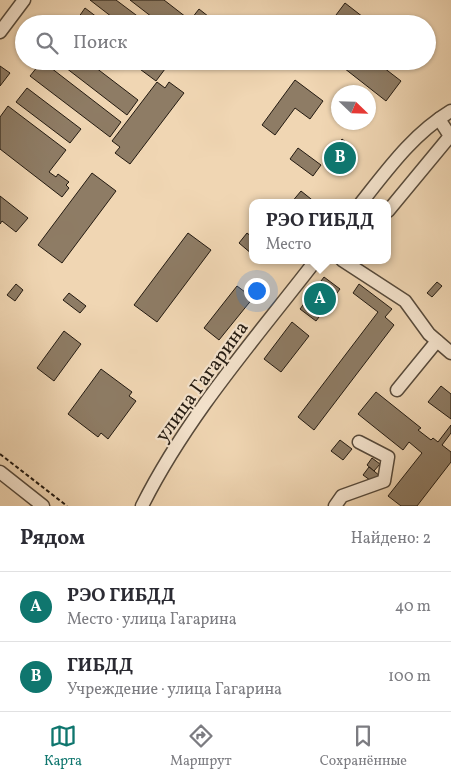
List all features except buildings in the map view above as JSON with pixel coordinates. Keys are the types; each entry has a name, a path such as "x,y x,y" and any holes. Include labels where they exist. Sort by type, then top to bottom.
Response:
{"street":[{"path":"0,32 24,0"},
{"path":"364,199 407,146 451,111"},
{"path":"391,207 450,136 439,119"},
{"name":"улица Гагарина","path":"142,506 175,446 235,364 313,264"},
{"path":"348,264 405,301 429,334 451,353"},
{"path":"397,390 437,341"},
{"path":"335,506 342,496 384,482 388,457 359,442"},
{"path":"0,472 43,506"}],"path":[{"path":"0,454 67,506"}],"place":[{"name":"ГИБДД","path":"340,158"},
{"name":"РЭО ГИБДД","path":"320,299"}]}
